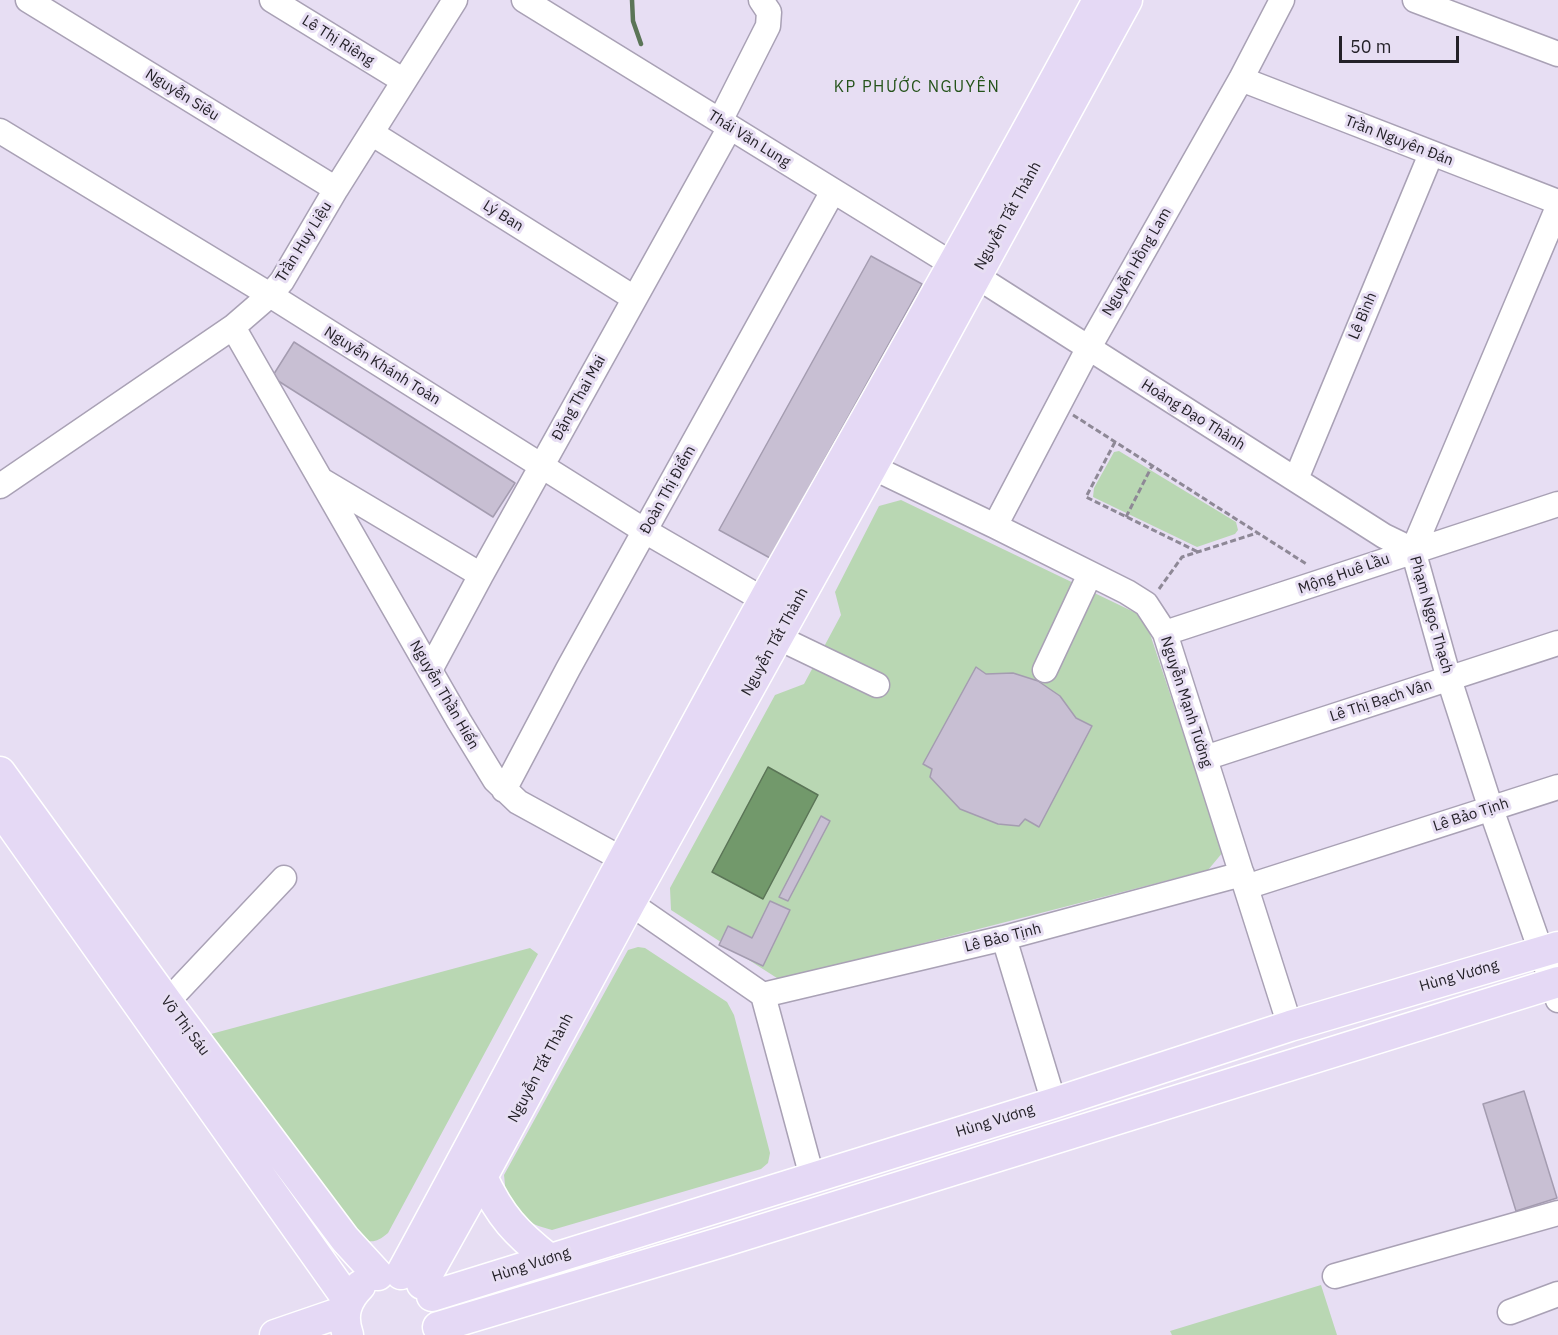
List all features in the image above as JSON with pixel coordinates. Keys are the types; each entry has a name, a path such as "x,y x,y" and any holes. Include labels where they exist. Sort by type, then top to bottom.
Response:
{"main road":[{"name":"Nguyễn Tất Thành","path":"408,1282 482,1177 630,903 872,467 964,270 1014,156 1098,0"},
{"name":"Nguyễn Tất Thành","path":"408,1282 622,859 764,600 1127,0"},
{"name":"Võ Thị Sáu","path":"0,772 167,1002 345,1239 408,1282"},
{"name":"Võ Thị Sáu","path":"0,808 346,1321"},
{"name":"Hùng Vương","path":"408,1282 549,1259 1054,1103 1290,1026 1550,949"},
{"path":"275,1335 346,1321 364,1282 408,1282 438,1312 436,1331 1556,988"},
{"path":"482,1177 501,1213 515,1230 549,1259"}],"street":[{"name":"Nguyễn Siêu","path":"28,0 336,189"},
{"name":"Lê Thị Riêng","path":"273,0 404,81"},
{"name":"Trần Huy Liệu","path":"0,486 232,327 270,295 282,281 336,189 373,134 455,0"},
{"name":"Thái Văn Lung","path":"524,0 964,270"},
{"name":"Đặng Thai Mai","path":"430,670 634,298 725,124 768,26 769,12 761,0"},
{"name":"Nguyễn Hồng Lam","path":"995,526 1088,349 1241,79 1282,0"},
{"path":"1415,0 1451,6 1558,54"},
{"name":"Trần Nguyên Đán","path":"1241,79 1558,205"},
{"name":"Nguyễn Khánh Toàn","path":"0,131 270,295 645,531 764,600"},
{"name":"Lý Ban","path":"373,134 634,298"},
{"name":"Lê Bình","path":"1296,479 1431,154"},
{"name":"Đoàn Thị Điểm","path":"504,790 833,190"},
{"name":"Phạm Ngọc Thạch","path":"1556,988 1550,949 1491,809 1449,679 1413,550 1558,205"},
{"name":"Hoàng Đạo Thành","path":"964,270 1384,536 1413,550"},
{"name":"Nguyễn Thần Hiến","path":"232,327 484,764 504,790 518,802 622,859"},
{"name":"Nguyễn Mạnh Tường","path":"872,467 995,526 1146,604 1165,633 1290,1026"},
{"name":"Nguyễn Thần Hiến","path":"320,479 481,574"},
{"name":"Mộng Huê Lầu","path":"1165,633 1558,504"},
{"path":"1045,670 1090,574"},
{"path":"777,637 877,685"},
{"name":"Lê Thị Bạch Vân","path":"1205,758 1558,643"},
{"name":"Lê Bảo Tịnh","path":"763,995 1244,881 1491,809 1558,787"},
{"path":"167,1002 284,878"},
{"path":"630,903 763,995 812,1177"},
{"path":"1004,938 1054,1103"},
{"path":"1335,1276 1558,1214"},
{"path":"1510,1312 1558,1294"}],"path":[{"path":"1058,405 1330,579"},
{"path":"1115,442 1086,497 1198,552"},
{"path":"1126,517 1152,466"},
{"path":"1158,590 1182,557 1257,533"}],"shaded area":[{"path":"1119,451 1236,522 1238,530 1235,534 1197,547 1093,497 1094,488 1114,452"},
{"path":"901,500 1136,613 1149,631 1223,852 1208,870 780,980 671,910 670,888 775,695 804,684 841,615 835,592 879,506"},
{"path":"768,767 818,795 763,899 712,872"},
{"path":"638,947 645,948 727,1002 734,1015 770,1153 768,1163 761,1169 552,1230 539,1226 521,1217 511,1207 506,1194 504,1175 628,950"},
{"path":"530,948 538,954 388,1233 372,1241 354,1236 211,1034"},
{"path":"1321,1285 1337,1335 1172,1335 1170,1331"}],"building":[{"path":"871,256 922,284 770,558 719,530"},
{"path":"294,342 515,483 493,517 272,377"},
{"path":"976,667 986,674 1013,673 1038,681 1060,696 1076,718 1092,726 1039,827 1025,819 1019,826 998,824 960,809 930,777 932,769 923,764"},
{"path":"821,816 830,821 788,901 779,897"},
{"path":"770,901 790,910 763,966 719,945 728,926 752,938"},
{"path":"1524,1091 1557,1198 1516,1211 1483,1104"}],"waterway":[{"path":"632,0 633,21 641,44"}],"district":[{"name":"KP PHƯỚC NGUYÊN","path":"917,87"}]}
